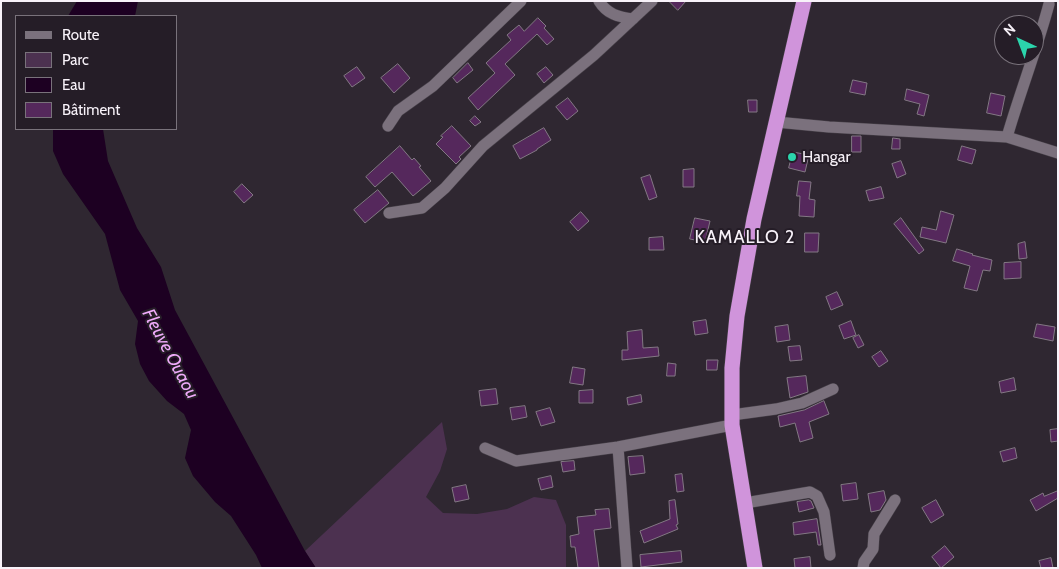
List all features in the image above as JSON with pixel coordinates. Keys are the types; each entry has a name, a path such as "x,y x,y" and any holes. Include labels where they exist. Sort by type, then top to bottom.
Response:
{"highway":[{"path":"755,568 732,420 732,368 737,316 754,219 804,1"}],"street":[{"path":"388,126 398,111 433,86 521,1"},
{"path":"599,1 604,10 618,18 633,19"},
{"path":"389,213 422,208 445,188 482,146 588,60 652,1"},
{"path":"1007,137 1023,84 1038,44 1049,4"},
{"path":"776,122 829,128 1007,137 1058,153"},
{"path":"485,448 516,461 618,447 802,403 833,389"},
{"path":"618,447 627,568"},
{"path":"745,503 810,492 818,496 824,512 830,555"},
{"path":"862,568 873,549 874,534 895,500"}],"green space":[{"path":"442,422 447,449 440,471 426,497 443,513 477,514 507,509 534,497 556,500 566,525 566,568 316,568 305,551"}],"water":[{"path":"77,1 138,1 135,15 69,15"},
{"name":"Fleuve Ouaou","path":"53,130 103,130 108,161 137,228 161,267 175,310 316,568 262,568 256,555 231,516 215,502 193,476 185,458 191,430 184,414 167,401 149,381 140,364 135,344 138,321 120,290 105,234 63,174 53,151"}],"building":[{"path":"669,1 686,1 678,10"},
{"path":"538,18 546,26 544,28 554,39 547,45 537,34 505,64 515,75 478,110 468,98 495,73 486,63 511,40 507,35 519,25 524,31"},
{"path":"468,63 473,70 457,83 453,78"},
{"path":"398,64 410,78 394,93 381,78"},
{"path":"357,67 365,78 352,87 344,76"},
{"path":"546,67 553,75 544,83 537,74"},
{"path":"853,80 867,83 865,95 850,92"},
{"path":"907,89 929,95 924,116 917,114 920,104 905,100"},
{"path":"991,93 1005,96 1001,116 987,113"},
{"path":"568,98 578,111 567,120 556,107"},
{"path":"748,100 757,100 757,112 749,112"},
{"path":"475,116 481,122 475,126 470,121"},
{"path":"452,126 471,146 459,157 461,159 456,164 436,144 443,137 441,136"},
{"path":"544,128 551,140 520,159 513,146"},
{"path":"852,136 861,136 861,152 852,152"},
{"path":"893,138 900,139 900,149 892,149"},
{"path":"400,146 412,160 414,158 431,181 413,196 392,172 375,187 366,177"},
{"path":"962,146 976,150 972,164 958,160"},
{"path":"793,152 809,155 805,172 789,168"},
{"path":"901,161 906,174 897,178 892,164"},
{"path":"694,169 694,187 683,187 683,170"},
{"path":"650,175 657,197 649,200 641,178"},
{"path":"799,181 811,182 809,199 815,200 814,217 799,216 800,196 797,196"},
{"path":"242,184 253,195 244,203 234,192"},
{"path":"881,187 884,198 869,201 866,191"},
{"path":"378,190 389,203 365,223 354,210"},
{"path":"941,211 954,215 946,243 920,237 922,227 936,230"},
{"path":"581,212 589,221 578,231 570,222"},
{"path":"695,218 710,221 705,242 690,239"},
{"path":"901,218 924,250 919,254 894,224"},
{"path":"805,233 819,233 818,252 805,252"},
{"path":"663,237 664,250 649,250 649,238"},
{"path":"1025,242 1027,258 1019,259 1018,244"},
{"path":"957,249 992,260 990,271 983,270 977,291 964,288 970,266 953,261"},
{"path":"1021,262 1021,278 1004,279 1004,263"},
{"path":"837,292 843,305 831,310 826,297"},
{"path":"706,320 708,333 695,335 693,322"},
{"path":"851,321 856,335 844,339 839,326"},
{"path":"1037,324 1055,327 1053,341 1034,337"},
{"path":"788,325 790,340 777,342 775,327"},
{"path":"642,330 643,348 658,347 659,356 622,360 622,350 628,350 627,332"},
{"path":"859,335 864,345 858,348 853,338"},
{"path":"800,346 802,360 790,361 788,347"},
{"path":"881,351 888,361 879,367 872,357"},
{"path":"707,360 718,360 717,370 707,370"},
{"path":"668,363 676,364 675,376 667,376"},
{"path":"573,367 585,369 583,385 570,383"},
{"path":"806,376 808,392 790,398 787,378"},
{"path":"1014,378 1016,390 1001,393 999,382"},
{"path":"496,389 498,404 481,406 479,391"},
{"path":"593,390 593,403 579,403 579,391"},
{"path":"641,395 642,402 628,405 627,398"},
{"path":"824,401 829,414 809,422 813,438 800,442 795,423 780,427 778,416 804,410"},
{"path":"525,406 527,417 512,420 510,408"},
{"path":"550,408 555,422 541,426 536,412"},
{"path":"1058,429 1058,441 1051,442 1050,430"},
{"path":"1015,448 1017,458 1003,462 1000,452"},
{"path":"643,456 645,473 630,475 628,457"},
{"path":"574,461 575,470 563,472 561,462"},
{"path":"682,474 684,491 677,492 675,475"},
{"path":"551,476 553,487 541,490 538,479"},
{"path":"856,483 858,499 843,501 841,485"},
{"path":"466,485 469,499 455,502 452,488"},
{"path":"884,491 886,500 880,510 871,512 868,494"},
{"path":"1058,491 1058,498 1036,511 1030,500 1043,493 1044,496"},
{"path":"675,500 678,524 676,525 678,529 644,543 640,531 670,519 669,501"},
{"path":"809,500 814,508 799,512 797,502"},
{"path":"936,500 944,515 931,523 922,508"},
{"path":"609,509 611,528 594,530 599,568 578,568 575,547 571,547 570,536 579,534 577,517 596,515 595,510"},
{"path":"817,519 821,545 818,545 816,532 794,535 793,523"},
{"path":"945,546 954,557 941,568 932,557"},
{"path":"681,551 682,562 641,567 640,555"},
{"path":"810,557 811,568 795,568 794,559"},
{"path":"1051,558 1053,568 1041,568 1039,561"}],"place":[{"name":"Hangar","path":"792,157"}],"district":[{"name":"KAMALLO 2","path":"745,238"}]}
